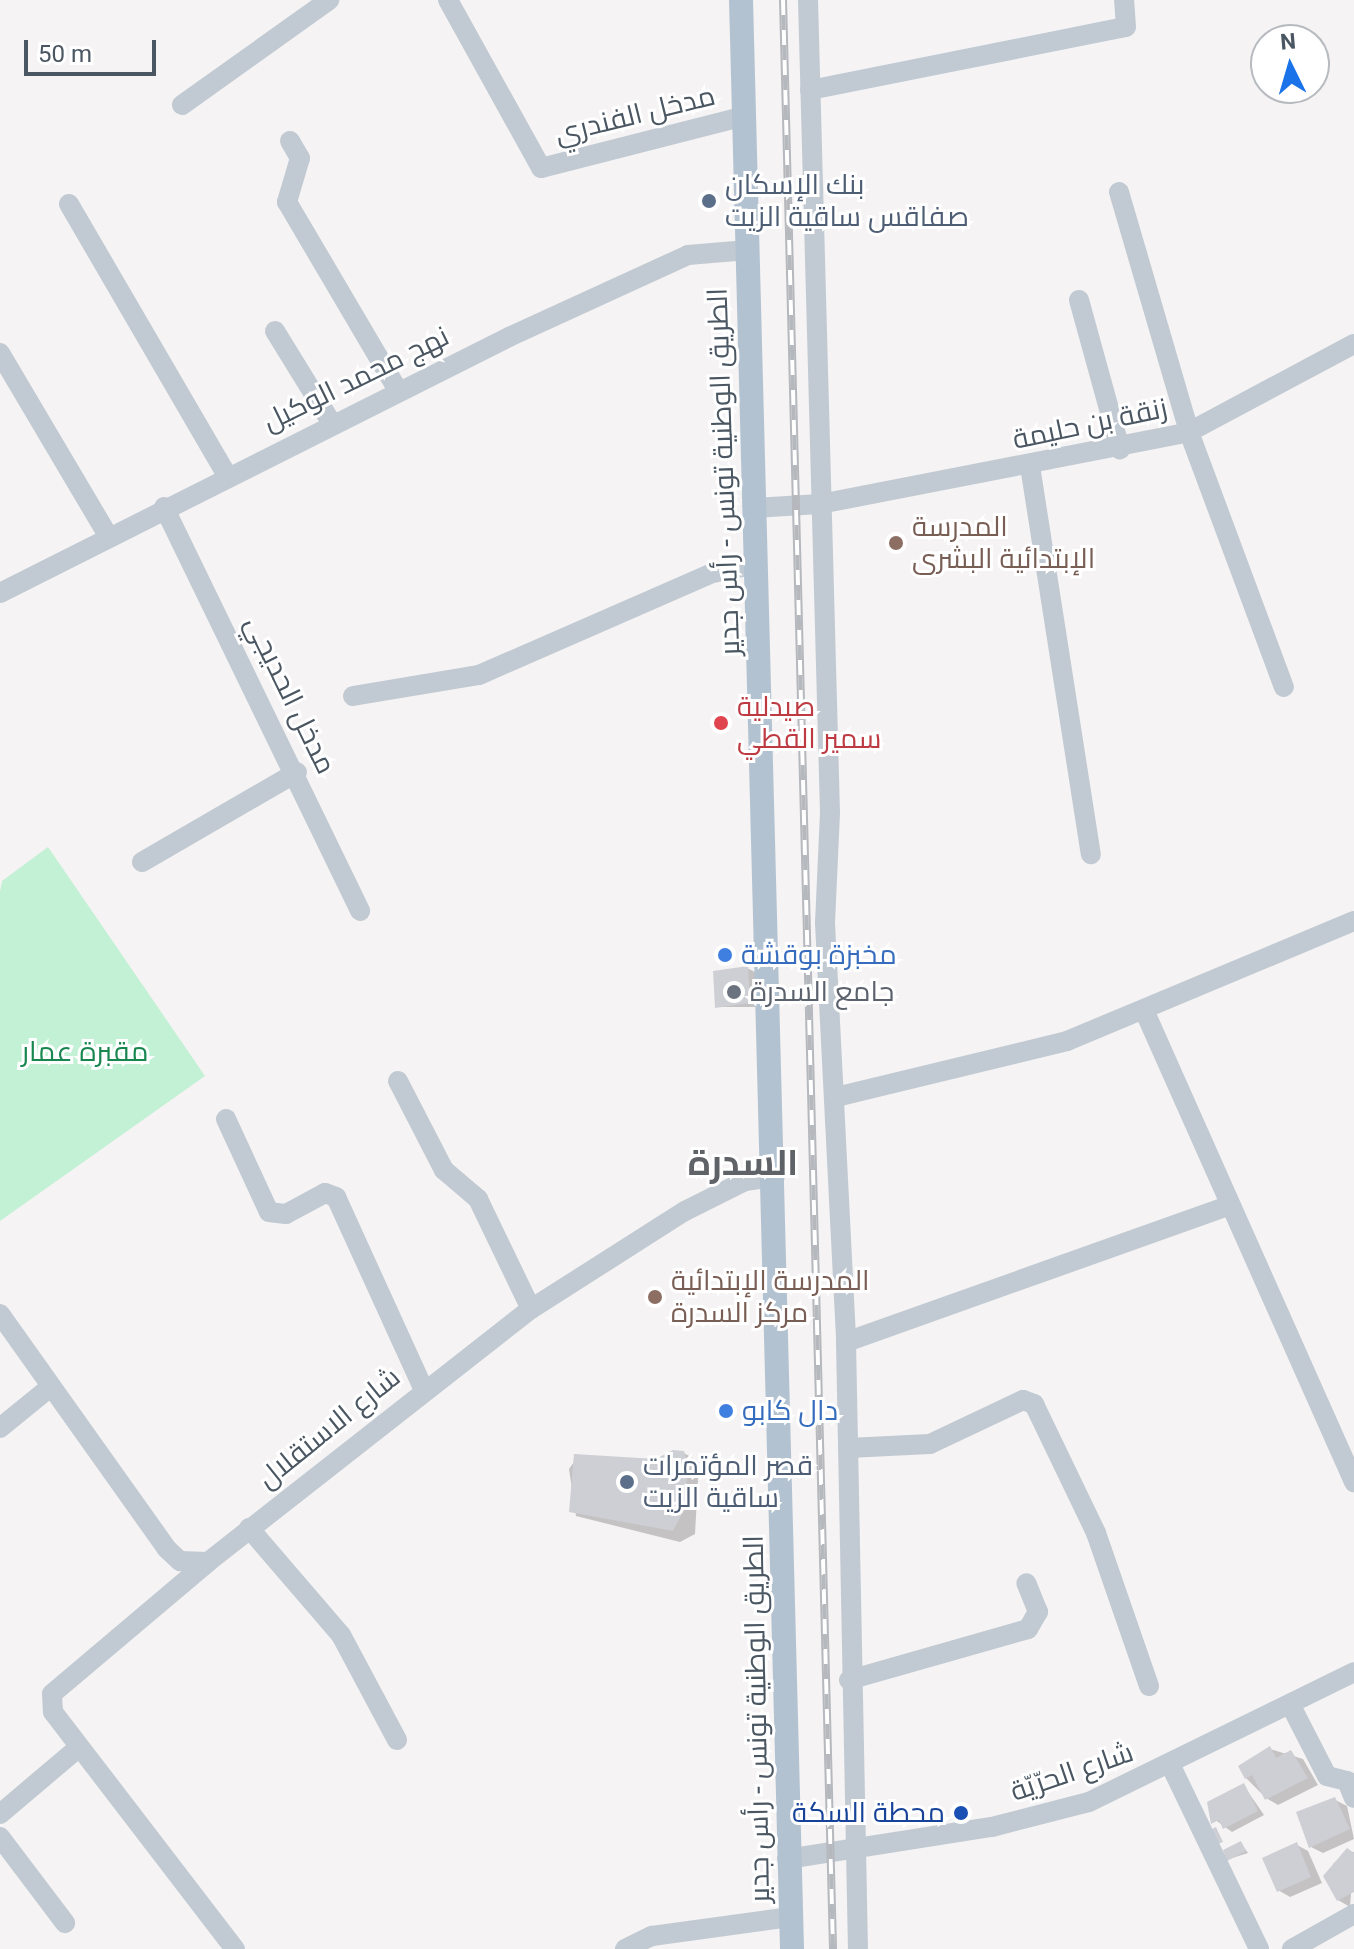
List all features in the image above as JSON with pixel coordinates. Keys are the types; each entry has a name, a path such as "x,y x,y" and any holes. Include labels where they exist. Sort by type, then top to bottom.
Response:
{"main road":[{"name":"الطريق الوطنية تونس - رأس جدير","path":"741,0 775,1177 787,1859 792,1949"}],"street":[{"path":"182,105 329,0"},
{"name":"مدخل الفندري","path":"448,0 541,168 745,116"},
{"path":"808,0 830,813 825,934 836,1097 846,1342 849,1680 858,1949"},
{"path":"810,90 1126,27 1124,0"},
{"path":"290,141 300,158 287,202 397,389"},
{"path":"1119,192 1189,432 1284,687"},
{"path":"69,204 226,474"},
{"name":"نهج محمد الوكيل","path":"0,593 107,534 397,389 688,255 748,250"},
{"path":"1079,300 1120,449"},
{"path":"275,331 331,422"},
{"name":"زنقة بن حليمة","path":"755,508 820,504 1120,449 1189,432 1354,344"},
{"path":"0,353 107,534"},
{"path":"1030,466 1091,854"},
{"name":"مدخل الحديجي","path":"164,507 297,772 360,911"},
{"path":"353,696 479,675 713,573 757,564"},
{"path":"142,862 297,772"},
{"path":"836,1097 984,1064 1144,1010 1354,921"},
{"path":"1144,1010 1227,1206 1354,1482"},
{"path":"398,1081 444,1170 473,1189 531,1309"},
{"path":"226,1119 269,1212 286,1214 325,1193 336,1197 423,1388"},
{"name":"شارع الاستقلال","path":"78,1748 53,1712 52,1694 249,1528 423,1388 531,1309 685,1211 745,1181 775,1177"},
{"path":"846,1342 1227,1206"},
{"path":"0,1314 49,1388 167,1549 180,1561 208,1562"},
{"path":"0,1428 49,1388"},
{"path":"848,1448 930,1444 1023,1400 1034,1404 1096,1533 1149,1686"},
{"path":"249,1528 341,1635 397,1740"},
{"path":"849,1680 1028,1629 1038,1612 1026,1583"},
{"name":"شارع الحرّيّة","path":"787,1859 855,1851 1048,1814 1171,1766 1354,1672"},
{"path":"1290,1704 1327,1776 1347,1781 1354,1798"},
{"path":"0,1814 78,1748 235,1949"},
{"path":"1171,1766 1259,1949"},
{"path":"0,1837 65,1923"},
{"path":"1292,1949 1354,1914"},
{"path":"625,1949 652,1936 790,1917"}],"green space":[{"name":"مقبرة عمار","path":"48,847 205,1076 0,1221 0,892 2,881"}],"building":[{"path":"748,966 750,1003 715,1008 713,971"},
{"name":"قصر المؤتمرات ساقية الزيت","path":"673,1450 684,1451 688,1465 685,1508 673,1531 569,1512 574,1454 656,1459"},
{"path":"1270,1746 1276,1758 1291,1750 1308,1778 1265,1800 1252,1775 1245,1779 1238,1766"},
{"path":"1244,1783 1258,1811 1223,1829 1219,1820 1211,1824 1207,1802"},
{"path":"1335,1797 1350,1829 1309,1848 1296,1812"},
{"path":"1216,1827 1223,1842 1212,1846 1205,1832"},
{"path":"1241,1841 1246,1851 1227,1861 1223,1850"},
{"path":"1297,1842 1311,1877 1277,1892 1262,1858"},
{"path":"1347,1848 1354,1853 1354,1892 1337,1901 1323,1876"}],"railway":[{"path":"783,0 833,1949"}],"place":[{"name":"بنك الإسكان صفاقس ساقية الزيت","path":"709,201"},
{"name":"المدرسة الإبتدائية البشرى","path":"896,543"},
{"name":"صيدلية سمير القطي","path":"721,723"},
{"name":"مخبزة بوقشة","path":"725,955"},
{"name":"جامع السدرة","path":"734,992"},
{"name":"المدرسة الإبتدائية مركز السدرة","path":"655,1297"},
{"name":"دال كابو","path":"726,1411"},
{"name":"قصر المؤتمرات ساقية الزيت","path":"627,1482"},
{"name":"محطة السكة","path":"961,1813"}],"district":[{"name":"السدرة","path":"743,1164"}]}
